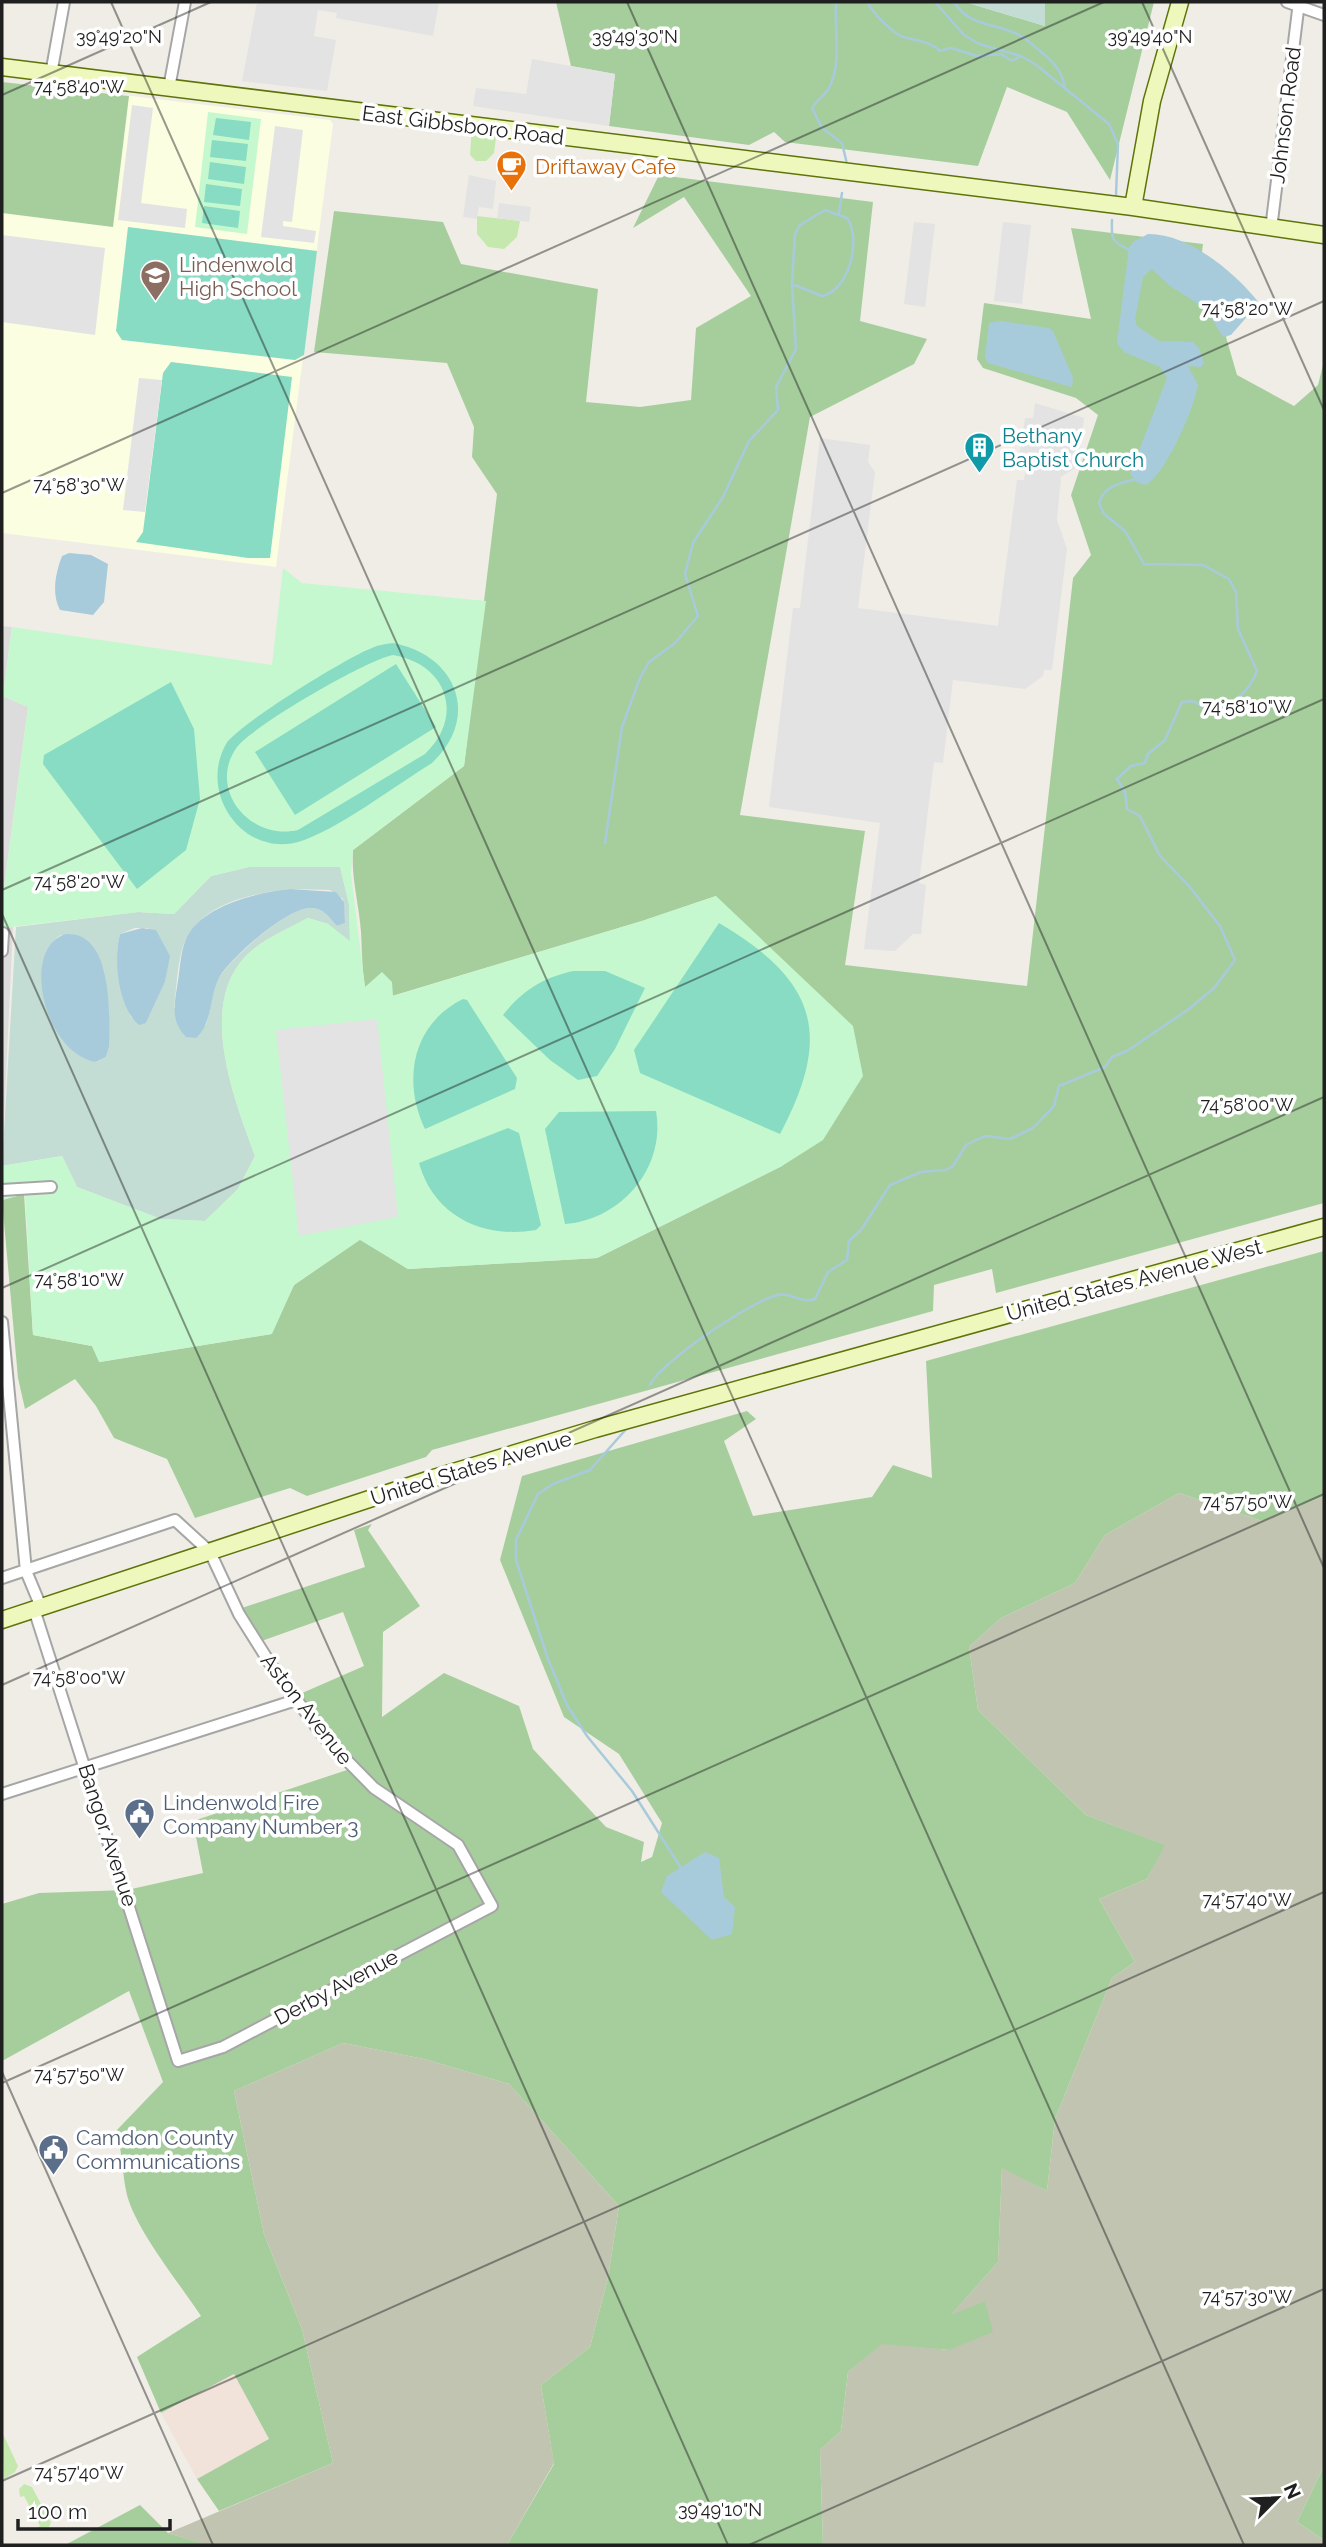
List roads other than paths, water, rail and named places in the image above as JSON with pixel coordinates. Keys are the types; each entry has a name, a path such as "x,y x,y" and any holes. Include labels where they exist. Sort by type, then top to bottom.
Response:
{"street":[{"path":"51,74 64,2"},
{"path":"169,88 185,2"},
{"path":"1133,207 1152,101 1180,2"},
{"path":"1287,2 1324,15"},
{"name":"Johnson Road","path":"1272,229 1299,4"},
{"name":"East Gibbsboro Road","path":"2,67 1133,207 1324,235"},
{"path":"2,951 3,933"},
{"path":"2,1190 51,1187"},
{"name":"United States Avenue West","path":"945,1332 1324,1227"},
{"name":"Bangor Avenue","path":"2,1322 26,1571 178,2061"},
{"name":"United States Avenue","path":"2,1620 427,1480 583,1433 945,1332"},
{"name":"Aston Avenue","path":"26,1571 175,1520 210,1552 239,1614 296,1700 346,1763 365,1780 458,1845 492,1906"},
{"path":"2,1578 26,1571"},
{"path":"2,1794 296,1700"},
{"name":"Derby Avenue","path":"178,2061 223,2046 492,1906"}],"waterway":[{"path":"836,2 837,55 834,76 828,89 812,108 822,128 842,143 847,164"},
{"path":"868,2 878,17 899,35 928,43 940,51 951,48 977,56 1001,54 1012,61 1021,56"},
{"path":"935,2 964,35 979,44 1021,56 1035,64 1109,124 1118,144 1116,195"},
{"path":"954,2 973,19 1015,33 1028,41 1056,67 1065,89"},
{"path":"839,213 842,193"},
{"path":"605,843 622,727 640,678 649,662 675,643 698,616 685,574 693,543 723,497 749,441 778,410 776,387 796,349 792,284 795,234 800,225 825,210 847,218 851,227 853,251 846,275 839,285 822,296 792,284"},
{"path":"1112,220 1114,240 1131,251"},
{"path":"650,1385 671,1362 708,1333 748,1308 778,1295 815,1299 828,1272 847,1260 849,1241 861,1230 890,1185 921,1172 946,1170 953,1166 966,1145 986,1136 1010,1139 1033,1128 1054,1106 1059,1086 1105,1067 1112,1057 1127,1051 1189,1009 1215,987 1235,960 1220,926 1189,886 1160,856 1140,816 1127,809 1125,792 1117,779 1131,766 1145,763 1148,754 1165,740 1182,702 1193,701 1208,710 1224,706 1244,692 1257,671 1238,629 1236,592 1229,579 1203,565 1144,564 1125,531 1104,514 1099,503 1101,497 1113,486 1136,479"},
{"path":"628,1427 590,1470 553,1484 538,1494 516,1540 516,1560 548,1659 567,1705 587,1736 632,1791 681,1868"}],"place":[{"name":"Driftaway Cafe","path":"512,193"},
{"name":"Lindenwold High School","path":"156,303"},
{"name":"Bethany Baptist Church","path":"979,474"},
{"name":"Lindenwold Fire Company Number 3","path":"140,1841"},
{"name":"Camdon County Communications","path":"53,2176"}]}
